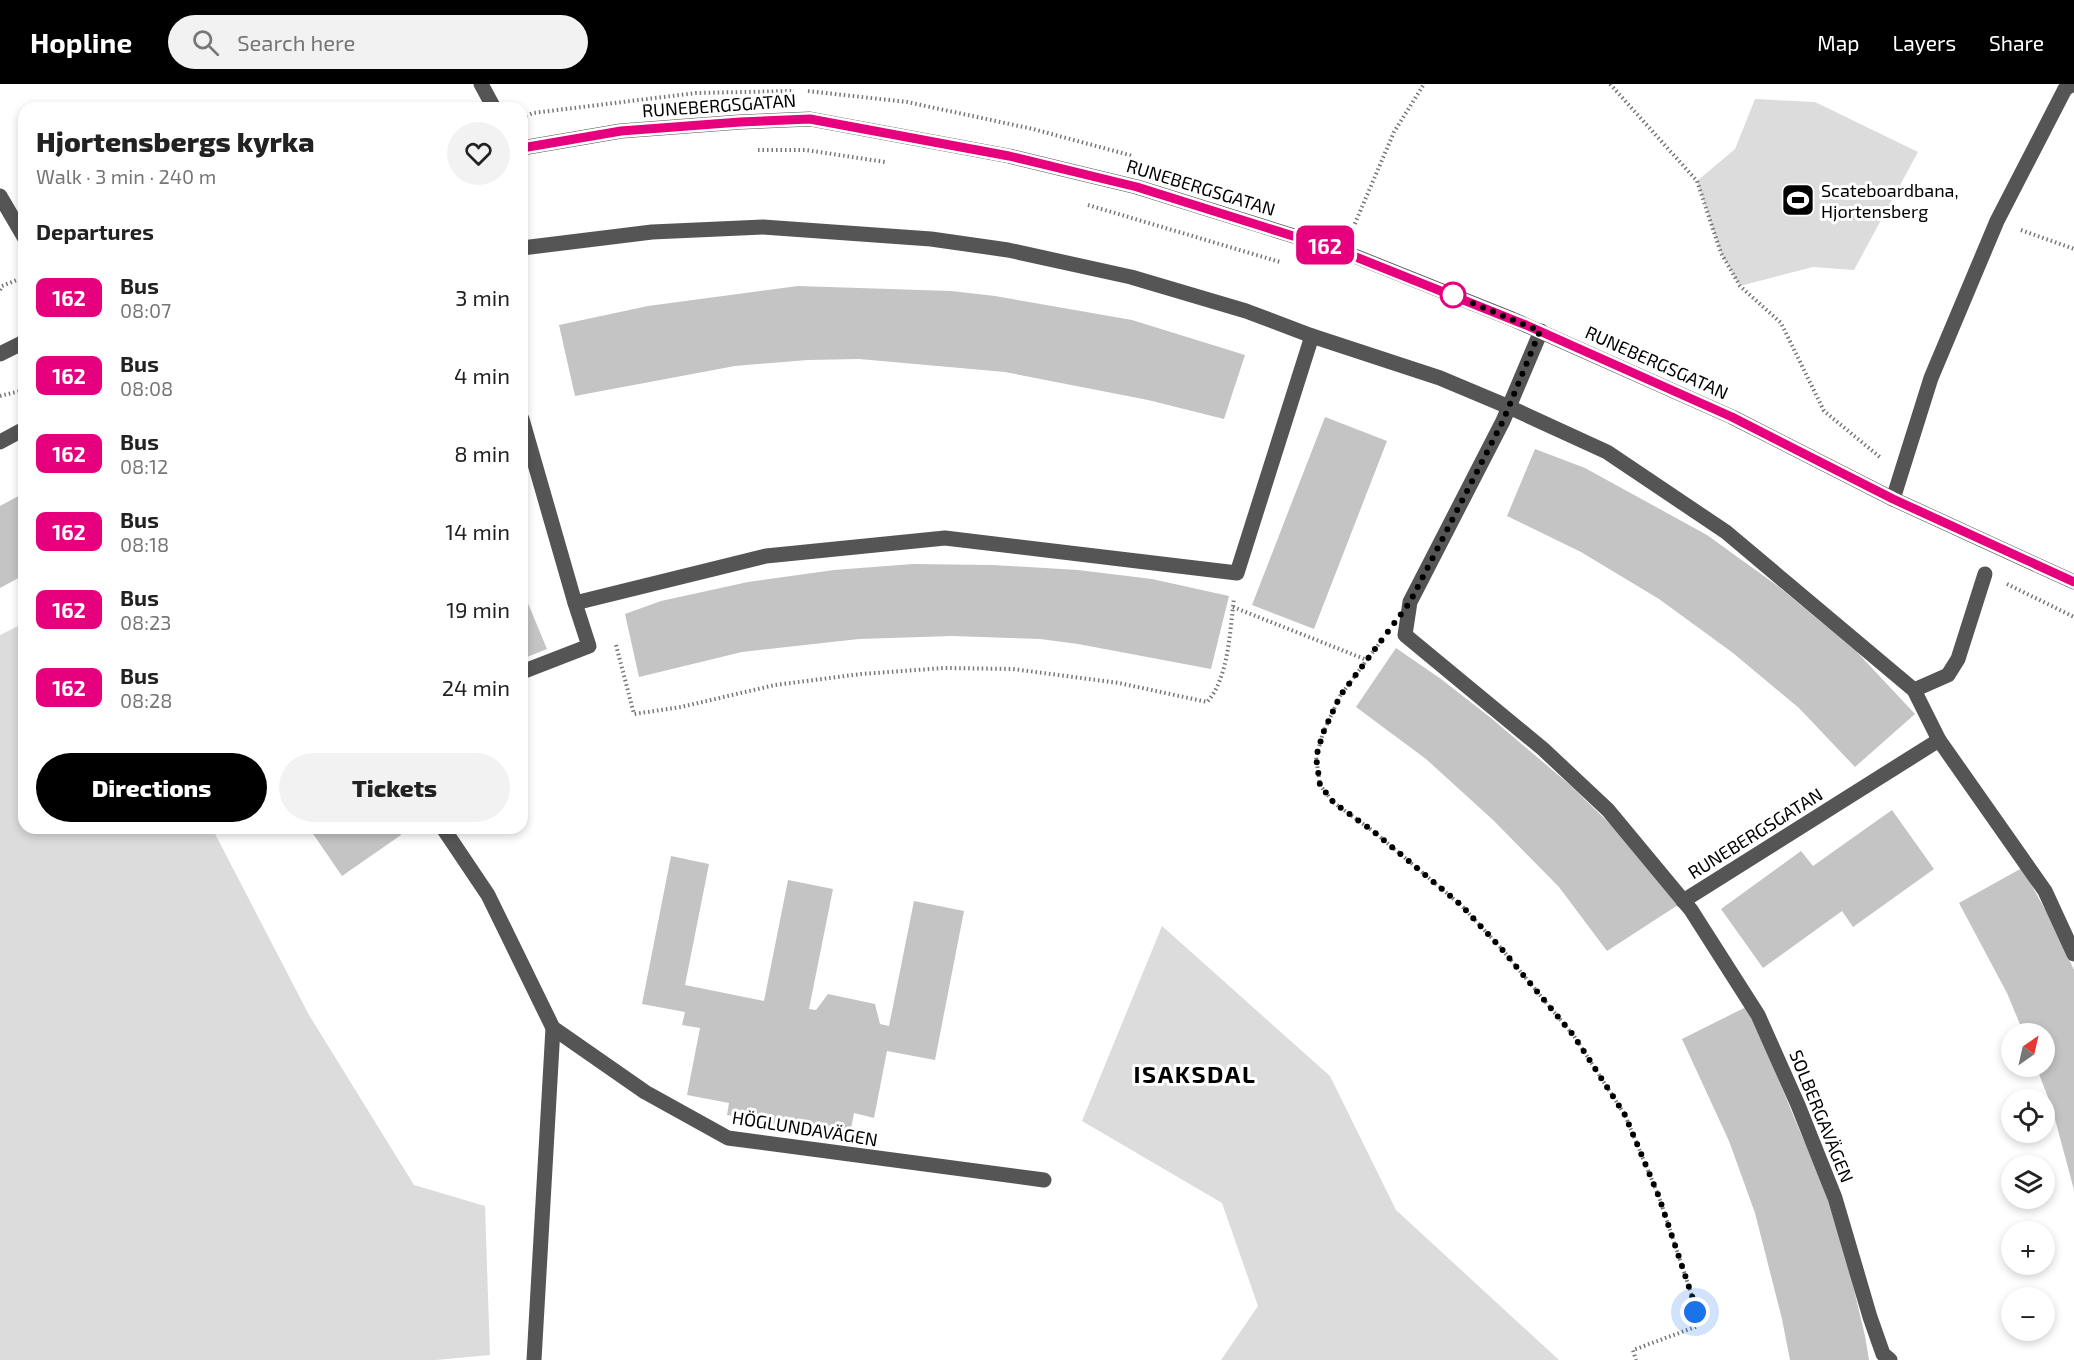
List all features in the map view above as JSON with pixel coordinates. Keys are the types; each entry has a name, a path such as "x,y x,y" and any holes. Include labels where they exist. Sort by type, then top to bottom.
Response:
{"street":[{"path":"481,84 491,102"},
{"path":"1893,499 1931,378 1997,221 2066,89 2073,84"},
{"name":"RUNEBERGSGATAN","path":"528,147 621,131 810,119 1009,156 1148,190 1341,251 1540,331 1732,417 1893,499 2074,582"},
{"path":"0,196 18,227"},
{"path":"528,247 652,232 763,227 931,239 1008,249 1131,277 1246,311 1312,336 1440,378 1509,407 1607,452 1726,532 1914,690 1939,741 2045,891 2074,954"},
{"path":"1410,602 1509,407 1540,331"},
{"path":"575,603 765,556 945,538 1237,573 1312,336"},
{"path":"0,354 18,345"},
{"path":"0,441 18,432"},
{"path":"528,440 589,646 528,670"},
{"path":"1914,690 1948,675 1958,659 1985,574"},
{"name":"SOLBERGAVÄGEN","path":"1410,602 1405,635 1543,749 1608,810 1683,901 1758,1015 1798,1105 1835,1198 1870,1317 1883,1354 1890,1360"},
{"name":"RUNEBERGSGATAN","path":"1683,901 1939,741"},
{"name":"HÖGLUNDAVÄGEN","path":"447,834 488,895 553,1028 645,1092 728,1138 1044,1180"},
{"name":"HÖGLUNDAVÄGEN","path":"534,1360 553,1028"}],"path":[{"path":"1352,229 1394,132 1424,84"},
{"path":"1610,84 1697,181 1721,253 1740,286 1781,324 1824,411 1900,474"},
{"path":"1839,217 1882,219"},
{"path":"1997,221 2074,249"},
{"path":"1,288 18,279"},
{"path":"0,396 18,392"},
{"path":"615,644 633,714 681,707 775,685 861,674 944,668 1025,670 1119,683 1207,702 1216,692 1223,670 1237,573"},
{"path":"1410,602 1340,696 1323,733 1316,757 1320,785 1334,803 1373,831 1461,905 1500,947 1574,1036 1625,1115 1659,1197 1693,1299 1698,1326 1633,1350 1636,1360"},
{"path":"1233,607 1367,660"}],"shaded area":[{"name":"Scateboardbana, Hjortensberg","path":"1755,99 1815,102 1918,152 1854,270 1813,267 1740,286 1721,253 1697,181 1735,149"},
{"path":"18,626 18,834 215,834 309,1015 414,1185 485,1206 490,1355 436,1360 0,1360 0,635"},
{"path":"1162,926 1330,1076 1396,1210 1559,1360 1221,1360 1258,1306 1222,1203 1082,1121"}],"building":[{"path":"798,286 951,291 995,296 1132,320 1245,355 1224,419 1148,400 1005,372 859,359 808,360 735,366 575,396 559,325 648,306"},
{"path":"1325,417 1387,441 1314,629 1252,605"},
{"path":"1535,449 1585,468 1707,535 1779,587 1856,651 1915,714 1855,767 1799,708 1733,653 1659,599 1581,552 1507,516"},
{"path":"18,496 18,578 0,588 0,506"},
{"path":"913,564 993,565 1078,570 1152,579 1229,596 1211,669 1040,639 952,636 859,639 742,652 639,677 625,614 661,601 748,582 834,570"},
{"path":"528,603 547,649 528,657"},
{"path":"1396,648 1491,718 1570,785 1642,855 1678,905 1607,951 1559,887 1493,820 1426,759 1356,707"},
{"path":"1892,810 1934,869 1853,927 1842,911 1763,968 1721,909 1801,851 1813,866"},
{"path":"313,834 401,835 342,876"},
{"path":"671,856 709,864 685,985 764,1001 788,880 833,889 809,1009 816,1010 828,994 875,1004 880,1024 889,1026 914,901 964,911 935,1060 887,1051 874,1118 854,1113 849,1139 727,1115 729,1103 687,1095 700,1028 682,1025 685,1012 642,1004"},
{"path":"2022,868 2051,920 2074,970 2074,1190 2055,1119 2055,1089 2045,1089 2040,1077 2055,1077 2055,1023 2019,1023 2007,993 1959,903"},
{"path":"1748,1006 1817,1167 1848,1264 1869,1360 1790,1360 1755,1213 1729,1141 1682,1039"}],"bus line":[{"name":"162","path":"528,147 621,131 810,119 1009,156 1137,187 1341,251 1526,325 1732,417 1893,499 2074,582"}],"place":[{"name":"Scateboardbana, Hjortensberg","path":"1798,200"}],"district":[{"name":"ISAKSDAL","path":"1195,1073"}],"route":[{"path":"1453,295 1448,293 1540,331 1503,421 1410,602 1340,696 1323,733 1316,757 1320,785 1334,803 1373,831 1461,905 1500,947 1574,1036 1625,1115 1659,1197 1693,1299 1695,1312"}]}
